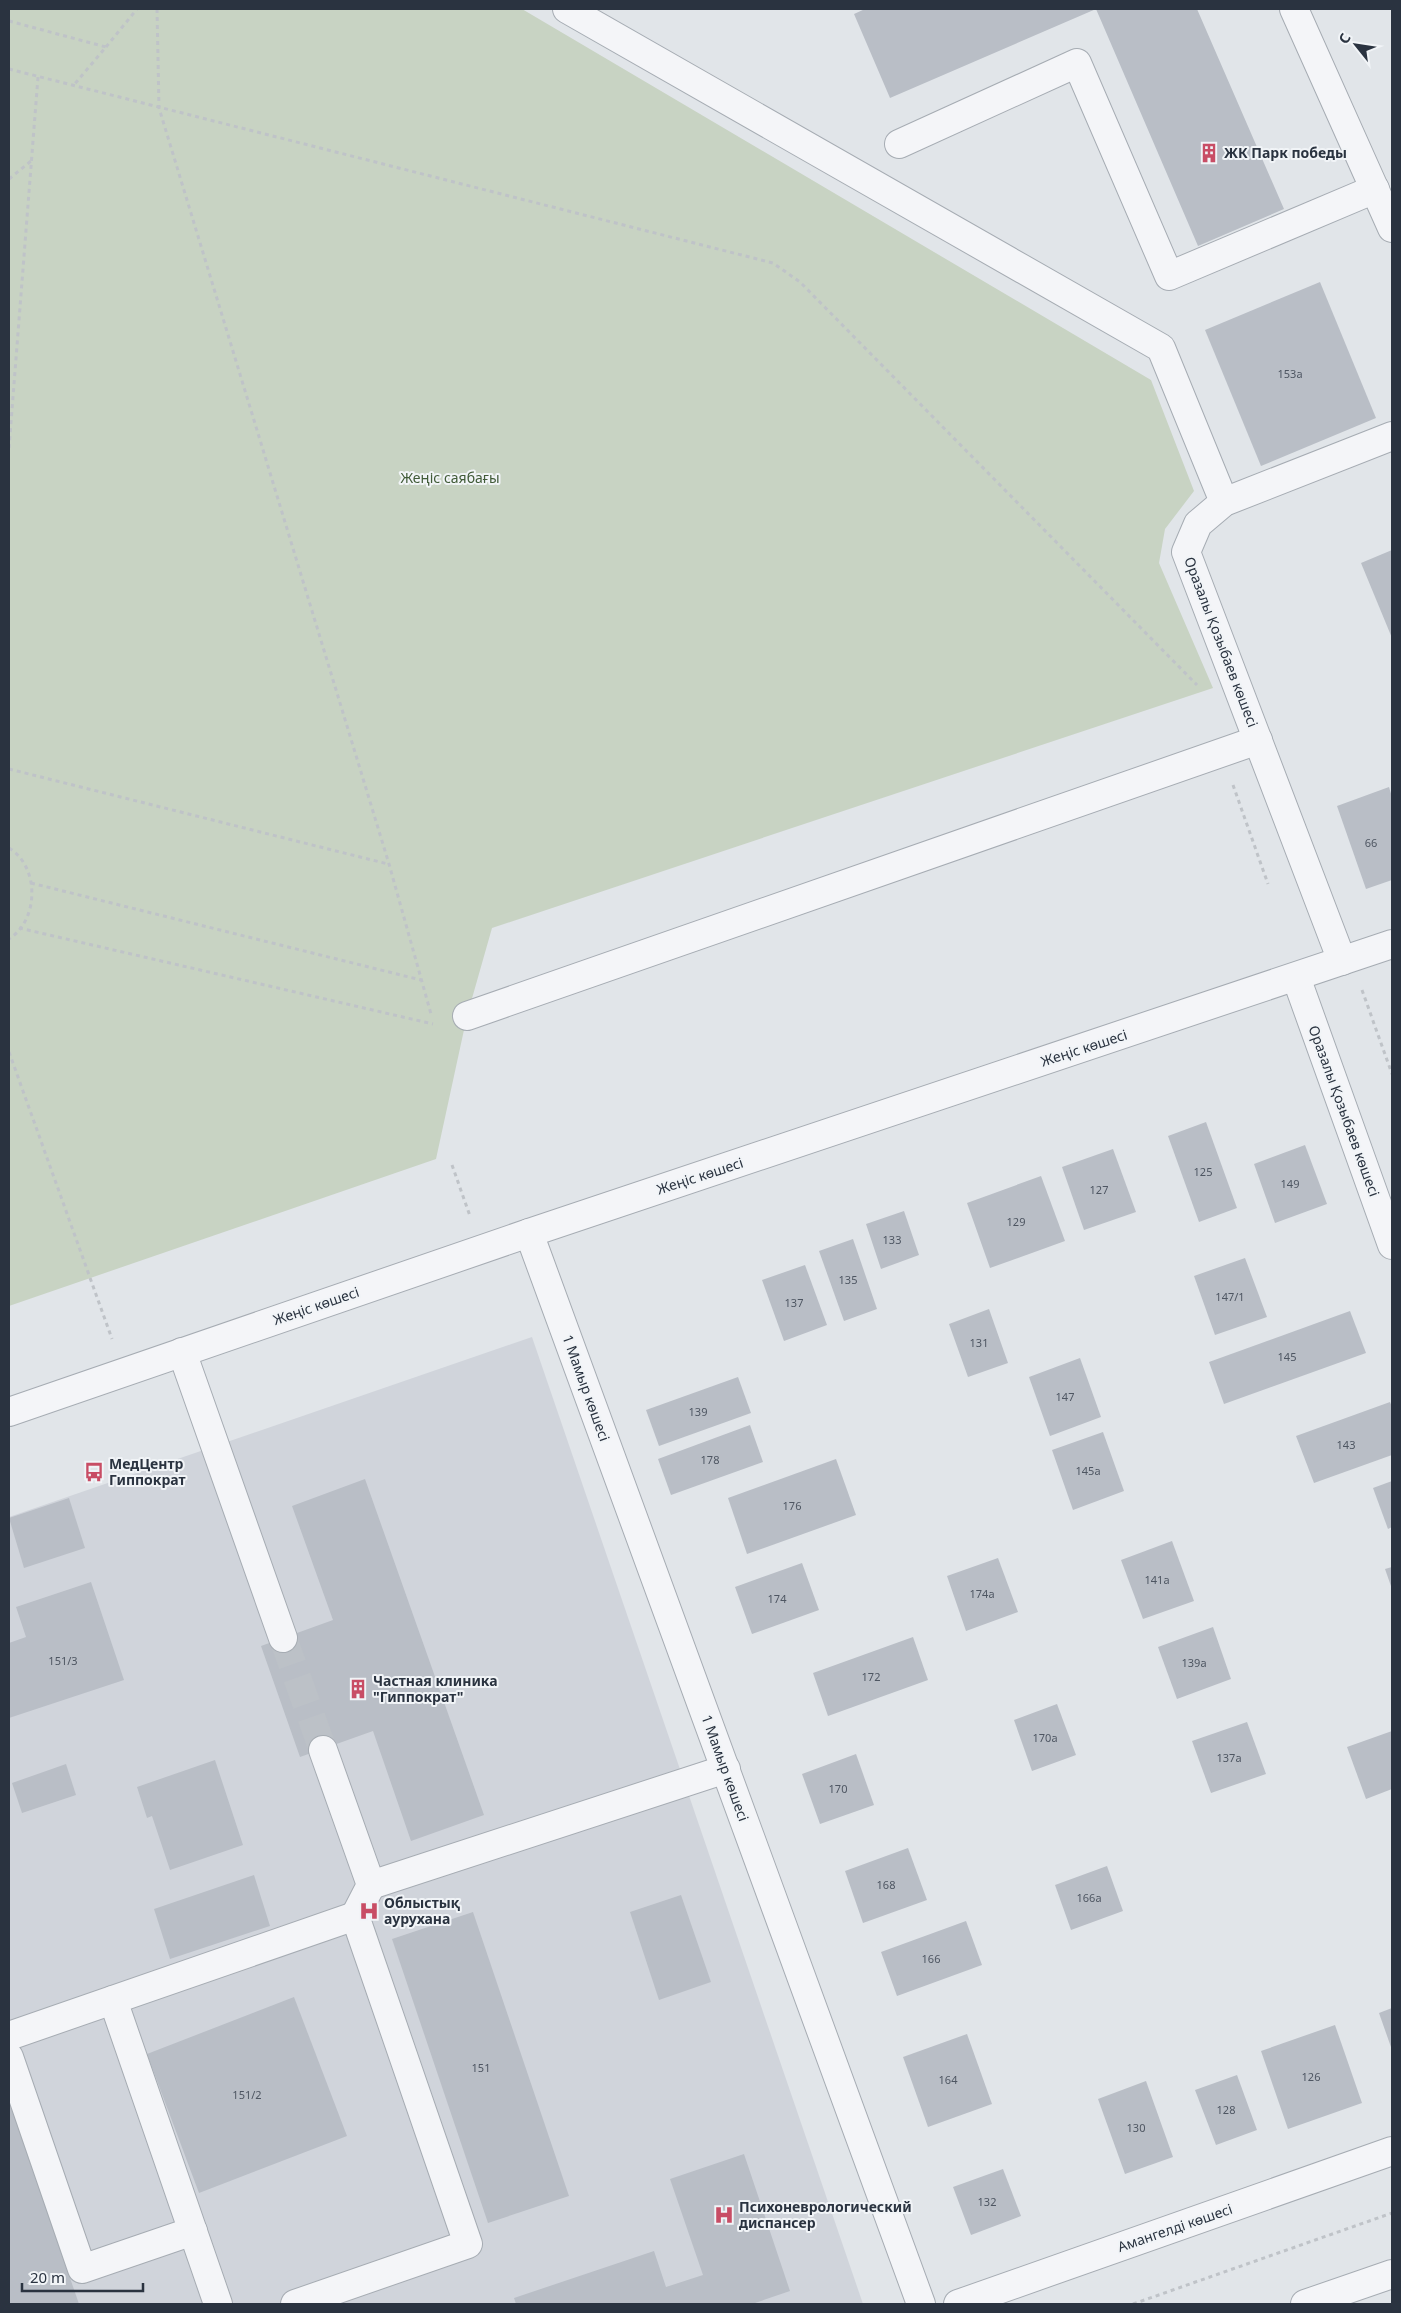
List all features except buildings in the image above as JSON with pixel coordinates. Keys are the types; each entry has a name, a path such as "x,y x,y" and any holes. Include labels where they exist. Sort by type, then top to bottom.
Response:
{"street":[{"path":"567,9 1161,348 1224,502"},
{"path":"1294,9 1392,228"},
{"path":"899,144 1077,63 1169,276 1375,189"},
{"name":"Оразалы Қозыбаев көшесі","path":"1346,959 1258,740 1186,552 1198,524 1224,502 1392,436"},
{"path":"467,1016 1258,740"},
{"name":"Жеңіс көшесі","path":"9,1412 529,1233 1392,944"},
{"name":"Оразалы Қозыбаев көшесі","path":"1296,977 1392,1245"},
{"name":"1 Мамыр көшесі","path":"529,1233 921,2304"},
{"path":"182,1352 283,1638"},
{"path":"322,1750 371,1885"},
{"path":"9,2036 355,1916 371,1885 726,1769"},
{"path":"295,2304 468,2244 355,1916"},
{"path":"113,2000 218,2304"},
{"path":"9,2057 82,2269 193,2231"},
{"name":"Амангелді көшесі","path":"958,2304 1392,2151"},
{"path":"1305,2304 1392,2274"}],"path":[{"path":"73,86 137,9"},
{"path":"157,9 159,108 389,864 434,1024"},
{"path":"9,21 106,47"},
{"path":"9,69 773,263 800,282 1198,687"},
{"path":"9,448 38,77"},
{"path":"9,180 32,161"},
{"path":"1221,752 1268,884"},
{"path":"9,769 389,864"},
{"path":"9,848 24,864 31,883 32,902 26,921 9,939"},
{"path":"31,883 422,980"},
{"path":"19,928 434,1024 467,1016"},
{"path":"1346,959 1392,1074"},
{"path":"9,1052 124,1372"},
{"path":"452,1165 482,1249"},
{"path":"1133,2304 1392,2213"}],"shaded area":[{"name":"Облыстық аурухана","path":"532,1337 863,2304 9,2304 9,1517"}],"green space":[{"name":"Жеңіс саябағы","path":"9,9 522,9 1151,380 1194,491 1165,529 1159,563 1213,688 492,928 467,1016 436,1159 9,1306"}],"tunnel":[{"path":"283,1638 323,1750"}],"place":[{"name":"ЖК Парк победы","path":"1209,153"},
{"name":"МедЦентр Гиппократ","path":"94,1472"},
{"name":"Частная клиника \"Гиппократ\"","path":"358,1689"},
{"name":"Облыстық аурухана","path":"369,1911"},
{"name":"Психоневрологический диспансер","path":"724,2215"}]}
